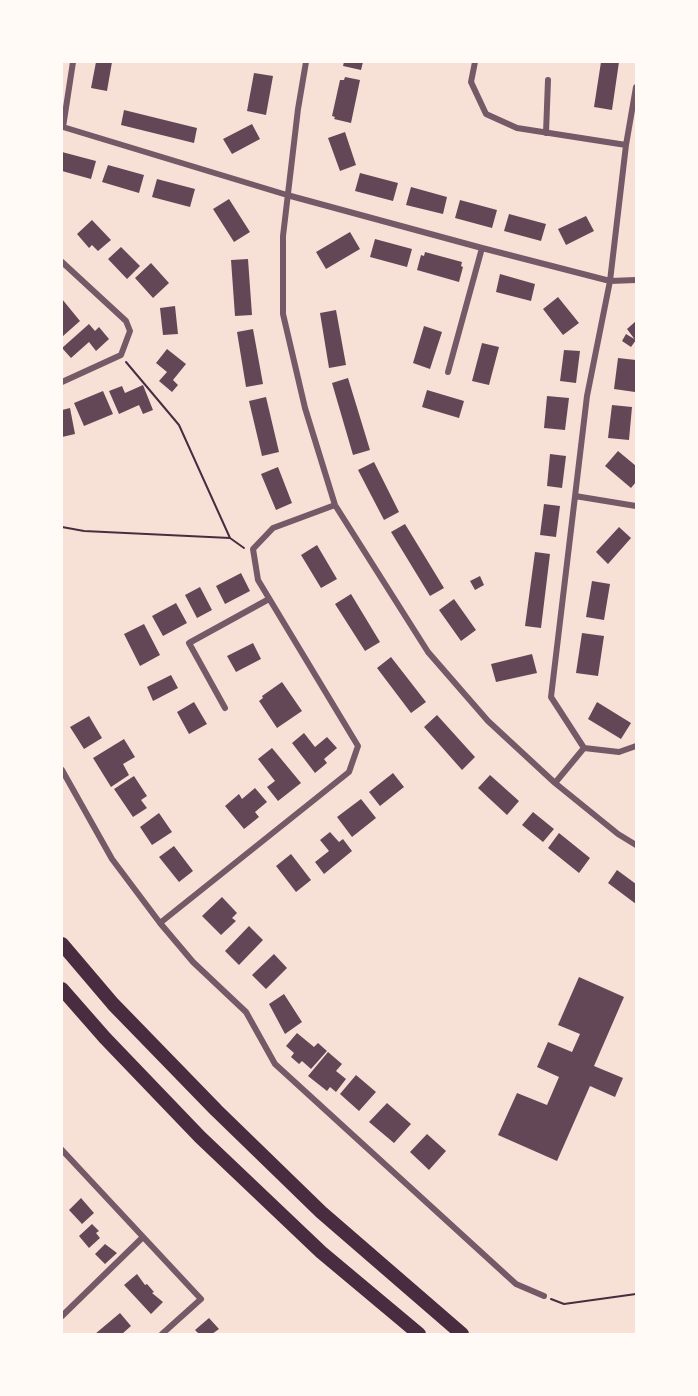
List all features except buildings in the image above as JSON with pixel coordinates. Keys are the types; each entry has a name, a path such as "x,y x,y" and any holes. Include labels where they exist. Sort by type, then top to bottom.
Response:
{"highway":[{"path":"62,944 113,1004 224,1118 321,1212 462,1335"},
{"path":"62,989 105,1038 200,1137 321,1252 419,1335"}],"street":[{"path":"73,62 63,127 287,195 482,248 610,281 636,280"},
{"path":"306,62 283,236 284,314 305,408 335,506 428,652 488,721 555,783 618,834 636,845"},
{"path":"475,62 471,82 486,114 518,128 626,145"},
{"path":"546,133 548,80"},
{"path":"584,748 551,697 587,396 610,281 626,145 633,130 636,87"},
{"path":"448,372 482,248"},
{"path":"62,262 126,321 130,331 121,355 62,382"},
{"path":"575,496 636,506"},
{"path":"160,924 349,772 358,746 258,580 253,549 273,528 335,506"},
{"path":"225,708 189,643 269,599"},
{"path":"584,748 619,752 636,746"},
{"path":"555,783 584,748"},
{"path":"62,770 112,859 160,924 193,962 246,1012 275,1064 516,1284 544,1296"},
{"path":"62,1150 201,1299 164,1334"},
{"path":"62,1316 143,1237"}],"path":[{"path":"121,355 179,424 230,538 254,555"},
{"path":"62,527 84,531 230,538"},
{"path":"544,1296 564,1304 636,1294"}]}
